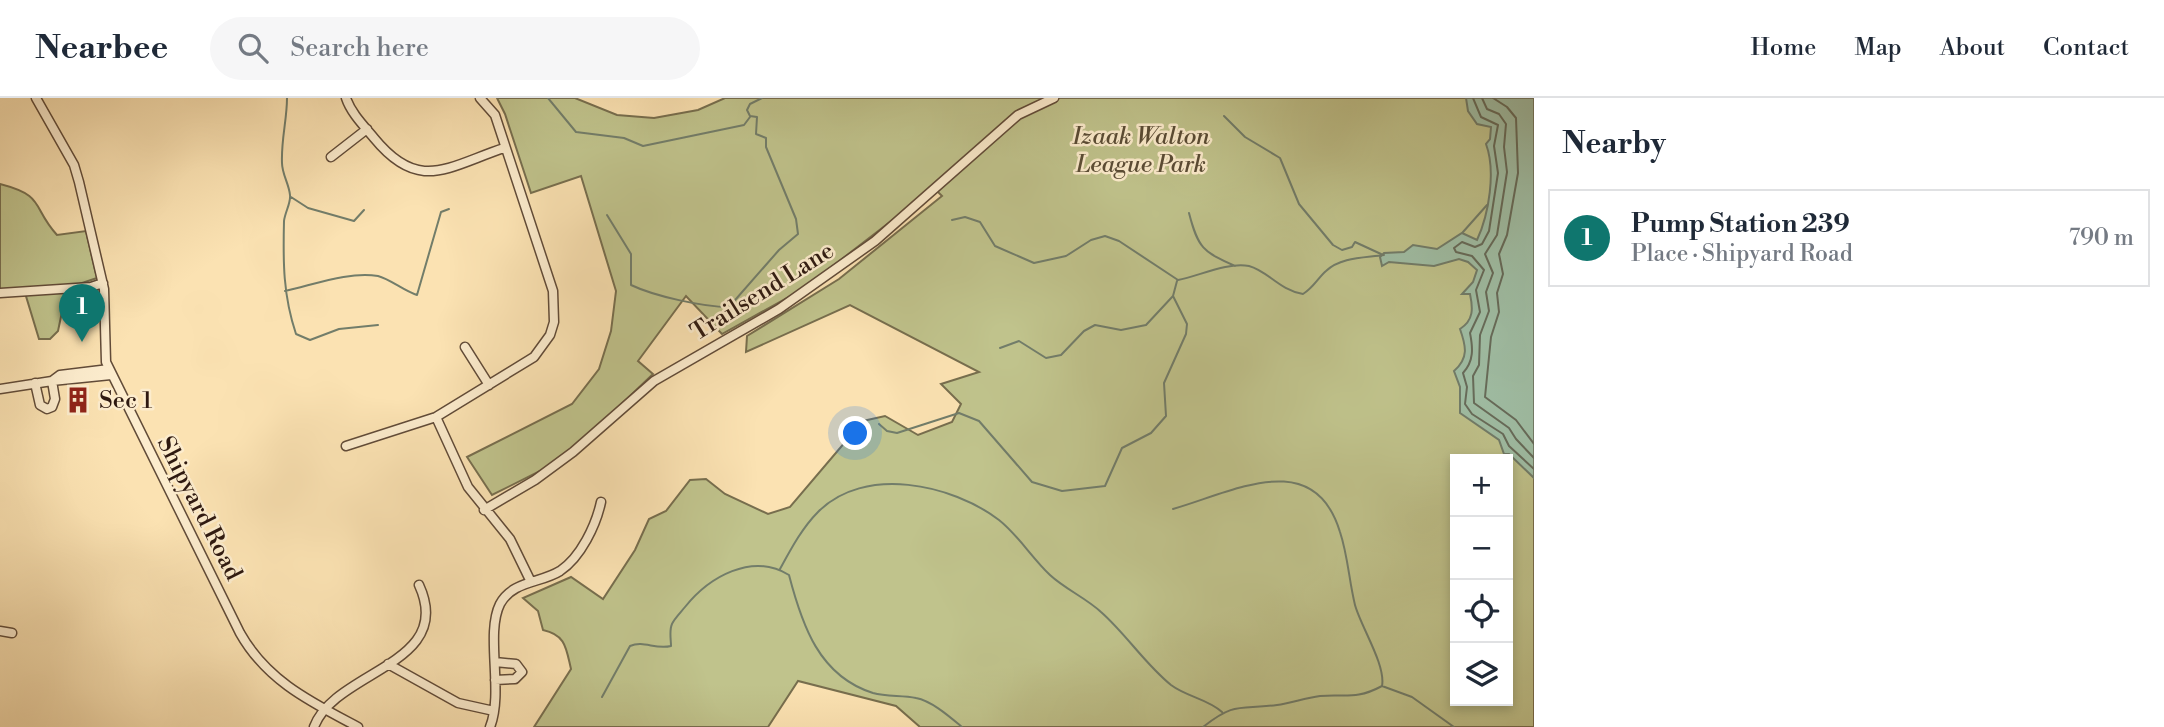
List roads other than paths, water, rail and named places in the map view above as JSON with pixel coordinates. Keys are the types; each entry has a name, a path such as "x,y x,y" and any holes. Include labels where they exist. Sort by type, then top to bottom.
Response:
{"street":[{"name":"Shipyard Road","path":"36,98 76,170 103,283 103,351 110,372 246,644 281,682 358,727"},
{"path":"346,98 391,159 406,168 432,172 504,148"},
{"path":"346,446 436,417 526,363 541,349 550,335 556,309 553,291 495,115 480,98"},
{"name":"Trailsend Lane","path":"484,510 535,480 573,452 654,381 732,333 779,309 864,248 1018,116 1054,98"},
{"path":"331,157 367,129"},
{"path":"0,293 91,287 103,283"},
{"path":"465,347 489,385"},
{"path":"0,389 52,381 61,374 110,372"},
{"path":"35,383 40,405 47,409 55,402 52,381"},
{"path":"436,417 468,487 484,510 510,538 531,582"},
{"path":"490,727 494,711 498,610 508,593 565,567 593,528 601,502"},
{"path":"314,727 324,709 410,649 423,632 426,604 419,585"},
{"path":"0,631 12,633"},
{"path":"495,663 516,664 522,672 515,679 495,680"},
{"path":"388,664 458,703 494,711"}],"water":[{"path":"1466,98 1534,98 1534,478 1513,458 1513,454 1504,454 1499,440 1460,413 1460,387 1454,371 1465,352 1460,329 1468,322 1472,309 1470,294 1462,294 1473,282 1477,270 1468,262 1459,259 1434,266 1389,262 1382,266 1380,257 1384,253 1404,252 1413,245 1437,249 1462,233 1477,240 1490,192 1486,144 1490,139 1491,127 1477,124 1468,111"}],"waterway":[{"path":"287,98 282,163 290,198 284,221 284,264 288,306 296,334 310,340 339,329 378,325"},
{"path":"548,98 576,132 624,138 643,146 744,125 750,117"},
{"path":"607,215 631,254 631,285 679,300 729,307 779,250 798,234 796,219 766,147 766,138 756,134 757,117 750,116 747,110 750,104 762,98"},
{"path":"1224,116 1245,137 1280,158 1299,204 1333,245 1342,250 1352,247 1355,242 1381,254"},
{"path":"291,197 308,208 354,221 364,210"},
{"path":"1463,232 1487,205"},
{"path":"285,291 343,277 367,275 378,276 417,295 441,212 449,209"},
{"path":"1189,213 1195,234 1203,247 1235,266"},
{"path":"952,220 965,217 980,222 995,246 1034,263 1066,256 1091,240 1105,236 1119,241 1178,280 1222,268 1249,266 1287,289 1303,294 1332,266 1353,259 1384,255"},
{"path":"879,424 887,431 897,433 959,413 979,421 1032,482 1062,491 1105,486 1122,448 1151,433 1166,416 1164,383 1186,334 1187,324 1173,296 1177,281"},
{"path":"1000,348 1019,341 1046,358 1061,355 1084,331 1095,325 1121,330 1146,325 1173,296"},
{"path":"1173,509 1245,486 1269,482 1292,482 1311,490 1328,506 1340,532 1355,605 1377,657 1382,686"},
{"path":"780,569 812,518 837,497 859,488 883,484 933,489 980,507 999,520 1050,575 1101,612 1171,685 1222,712"},
{"path":"602,697 630,646 671,646 672,624 706,586 732,571 761,566 789,575 807,630 826,661 839,674 854,685 873,693 911,697 928,702 962,727"},
{"path":"1203,727 1223,713 1238,708 1277,705 1320,696 1358,695 1382,686 1412,697 1454,727"}],"place":[{"name":"Pump Station 239","path":"82,342"},
{"name":"Sec 1","path":"78,400"}],"park label":[{"name":"Izaak Walton League Park","path":"1141,150"}]}
